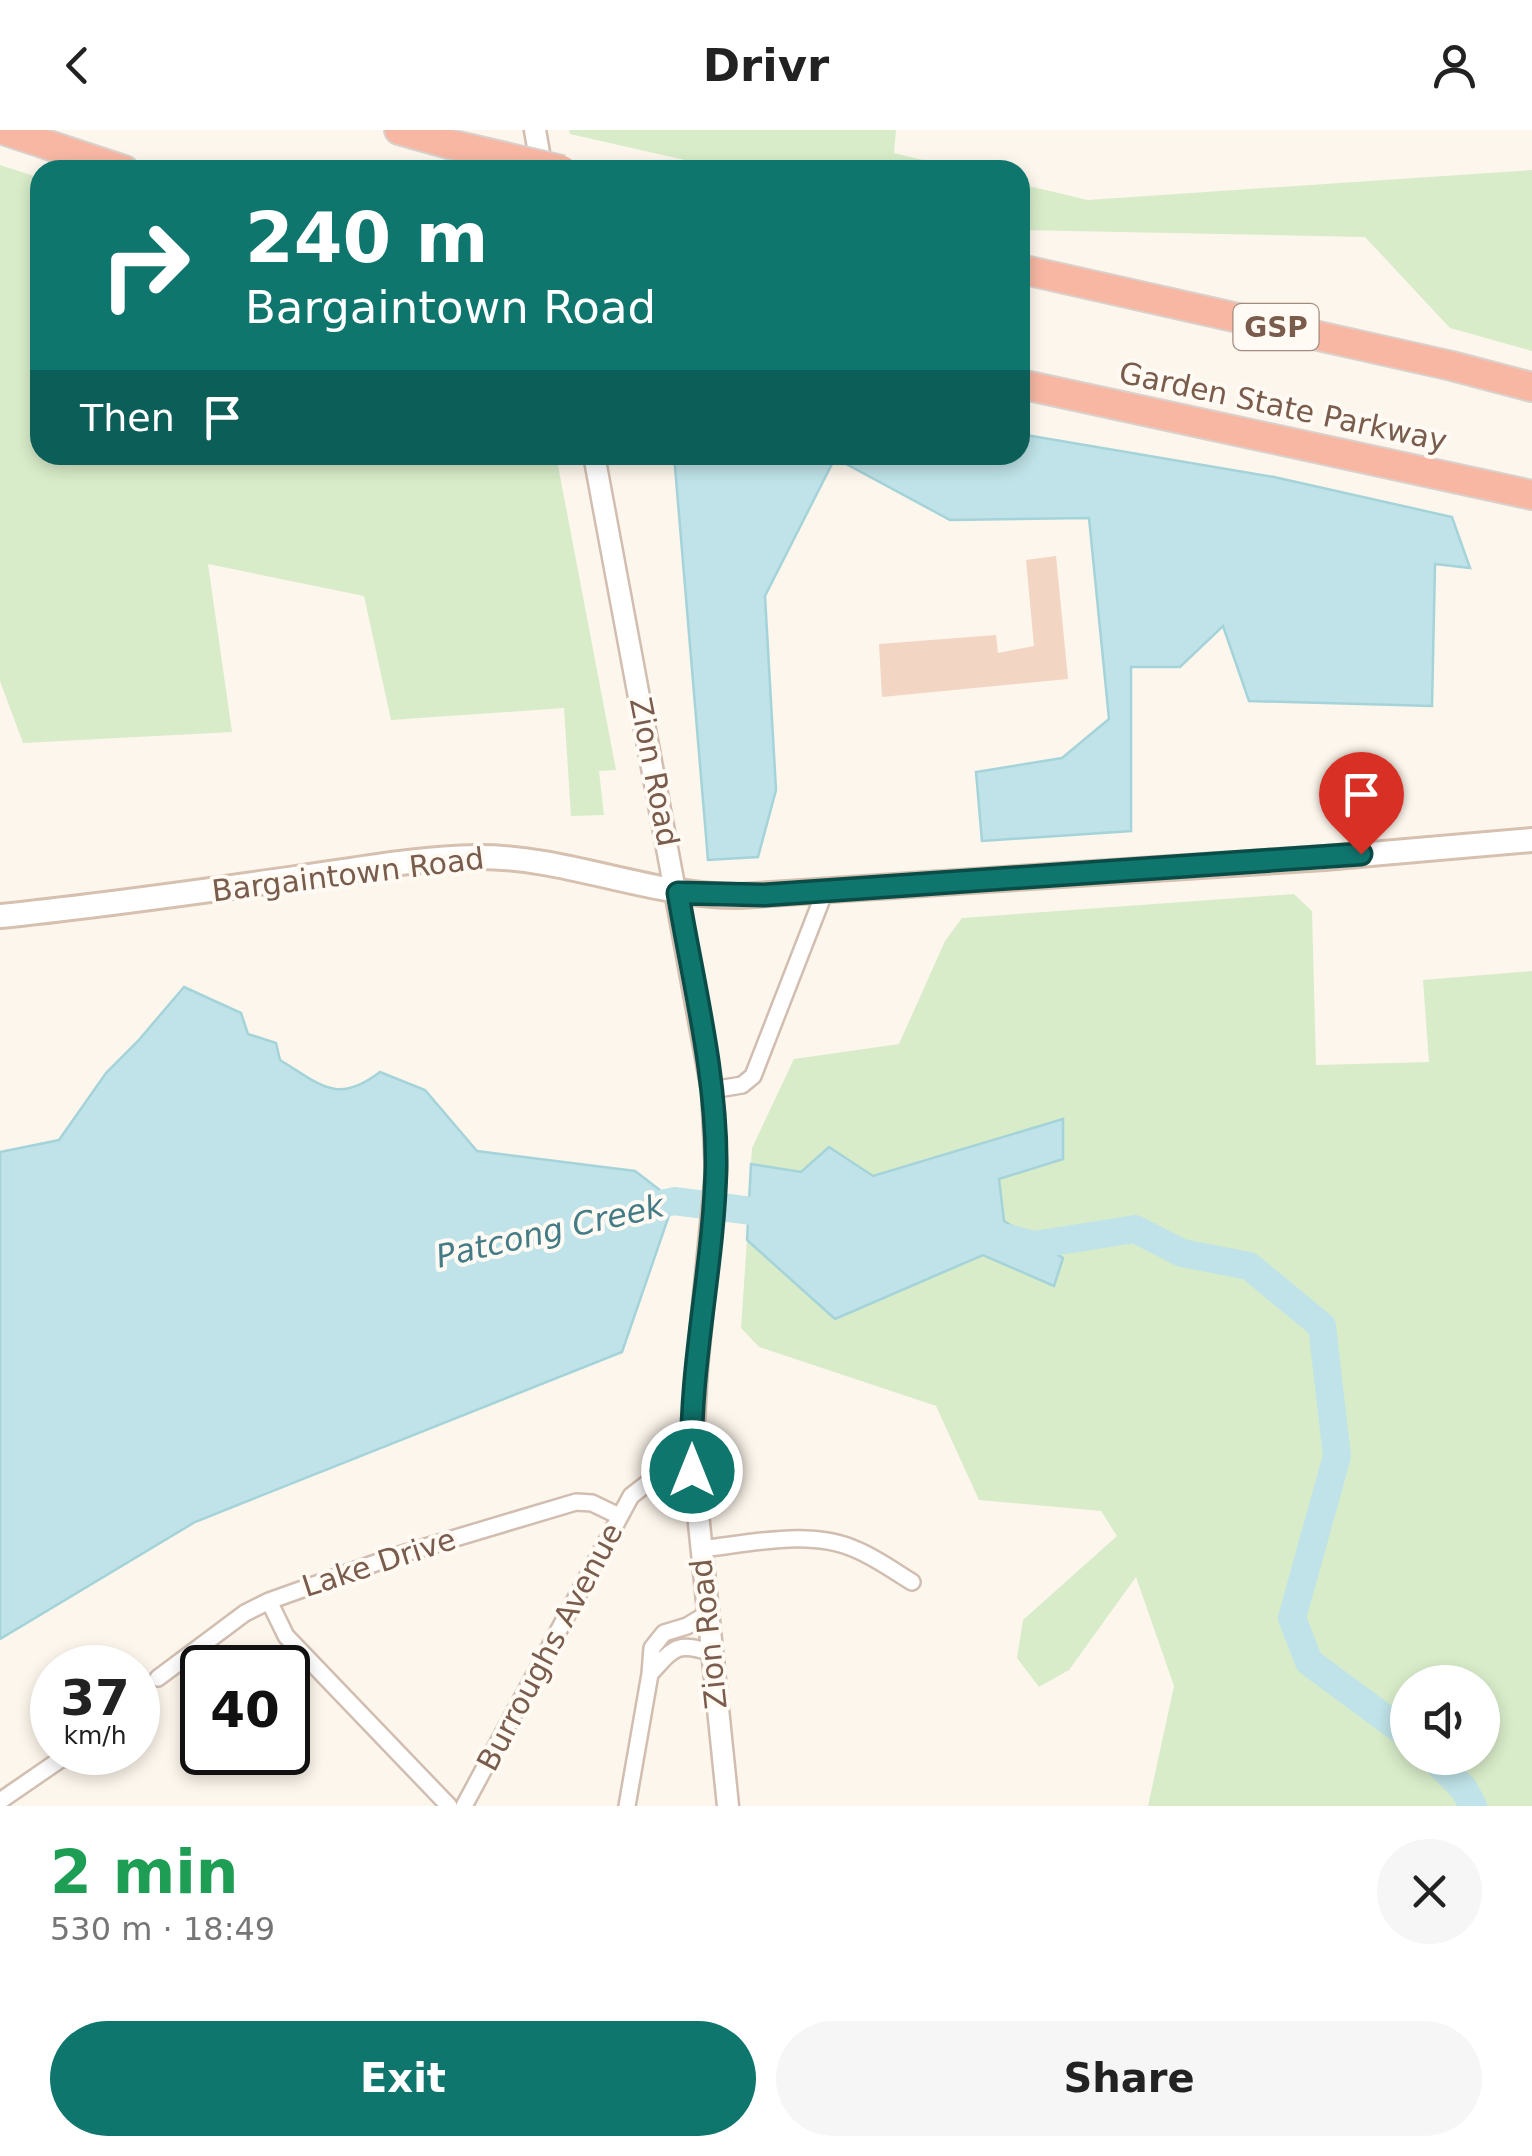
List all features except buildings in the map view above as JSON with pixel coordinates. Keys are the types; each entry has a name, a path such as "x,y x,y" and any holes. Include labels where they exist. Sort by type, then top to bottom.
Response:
{"highway":[{"path":"3,130 94,160"},
{"path":"398,130 519,160"},
{"name":"GSP","path":"1030,271 1532,387"},
{"name":"Garden State Parkway","path":"1030,386 1532,494"}],"main road":[{"name":"Bargaintown Road","path":"0,916 476,857 535,862 678,893 740,896 1532,840"}],"street":[{"path":"535,130 540,160"},
{"name":"Zion Road","path":"596,465 712,1090 714,1190 696,1368 692,1471 728,1806"},
{"path":"712,1090 742,1085 753,1076 825,891"},
{"name":"Burroughs Avenue","path":"464,1806 630,1496 644,1484 692,1471"},
{"name":"Lake Drive","path":"160,1677 245,1613 394,1556 576,1502 592,1503 619,1516"},
{"path":"700,1549 807,1539 832,1542 856,1549 912,1582"},
{"path":"269,1601 286,1636 449,1806"},
{"path":"627,1806 650,1674 649,1655 659,1636 708,1614"},
{"path":"650,1674 674,1649 691,1646 712,1652"},
{"path":"0,1801 37,1775"}],"green space":[{"path":"569,130 896,130 894,153 923,160 685,160 570,134"},
{"path":"0,165 30,175 30,465 558,465 616,770 599,771 604,815 571,816 564,708 391,720 364,596 208,564 232,732 23,743 0,681"},
{"path":"1532,170 1532,351 1450,328 1365,237 1030,230 1030,186 1088,200"},
{"path":"1294,894 1312,911 1316,1065 1429,1062 1423,980 1532,971 1532,1806 1148,1806 1174,1686 1136,1577 1069,1670 1039,1687 1017,1658 1023,1620 1117,1536 1101,1511 979,1500 936,1406 759,1347 741,1328 747,1240 835,1319 983,1255 1053,1285 1063,1258 1004,1221 999,1179 1063,1159 1062,1119 873,1176 829,1147 801,1172 751,1164 752,1148 794,1059 899,1044 945,941 962,918"}],"water":[{"path":"1030,436 1274,477 1452,517 1470,568 1435,564 1432,706 1249,701 1223,626 1180,667 1131,667 1131,831 982,841 976,772 1062,758 1109,719 1089,518 950,520 848,465 1030,465"},
{"path":"675,465 831,465 765,596 776,790 758,857 708,860"},
{"path":"184,987 241,1013 248,1034 276,1043 280,1060 329,1088 352,1088 380,1072 425,1090 477,1151 635,1171 674,1201 622,1352 195,1522 0,1639 0,1152 59,1140 106,1073"},
{"path":"1063,1119 1063,1159 999,1179 1004,1221 1063,1258 1054,1286 983,1255 835,1319 747,1240 751,1164 801,1172 829,1147 873,1176"}],"waterway":[{"name":"Patcong Creek","path":"641,1209 674,1201 760,1212 780,1229"},
{"name":"Patcong Creek","path":"1008,1238 1034,1245 1135,1229 1182,1253 1249,1266 1322,1326 1337,1456 1292,1618 1309,1662 1390,1722"},
{"name":"Patcong Creek","path":"1450,1775 1473,1806"}],"route":[{"path":"692,1471 696,1368 716,1147 712,1090 678,893 764,895 1361,854"}]}
